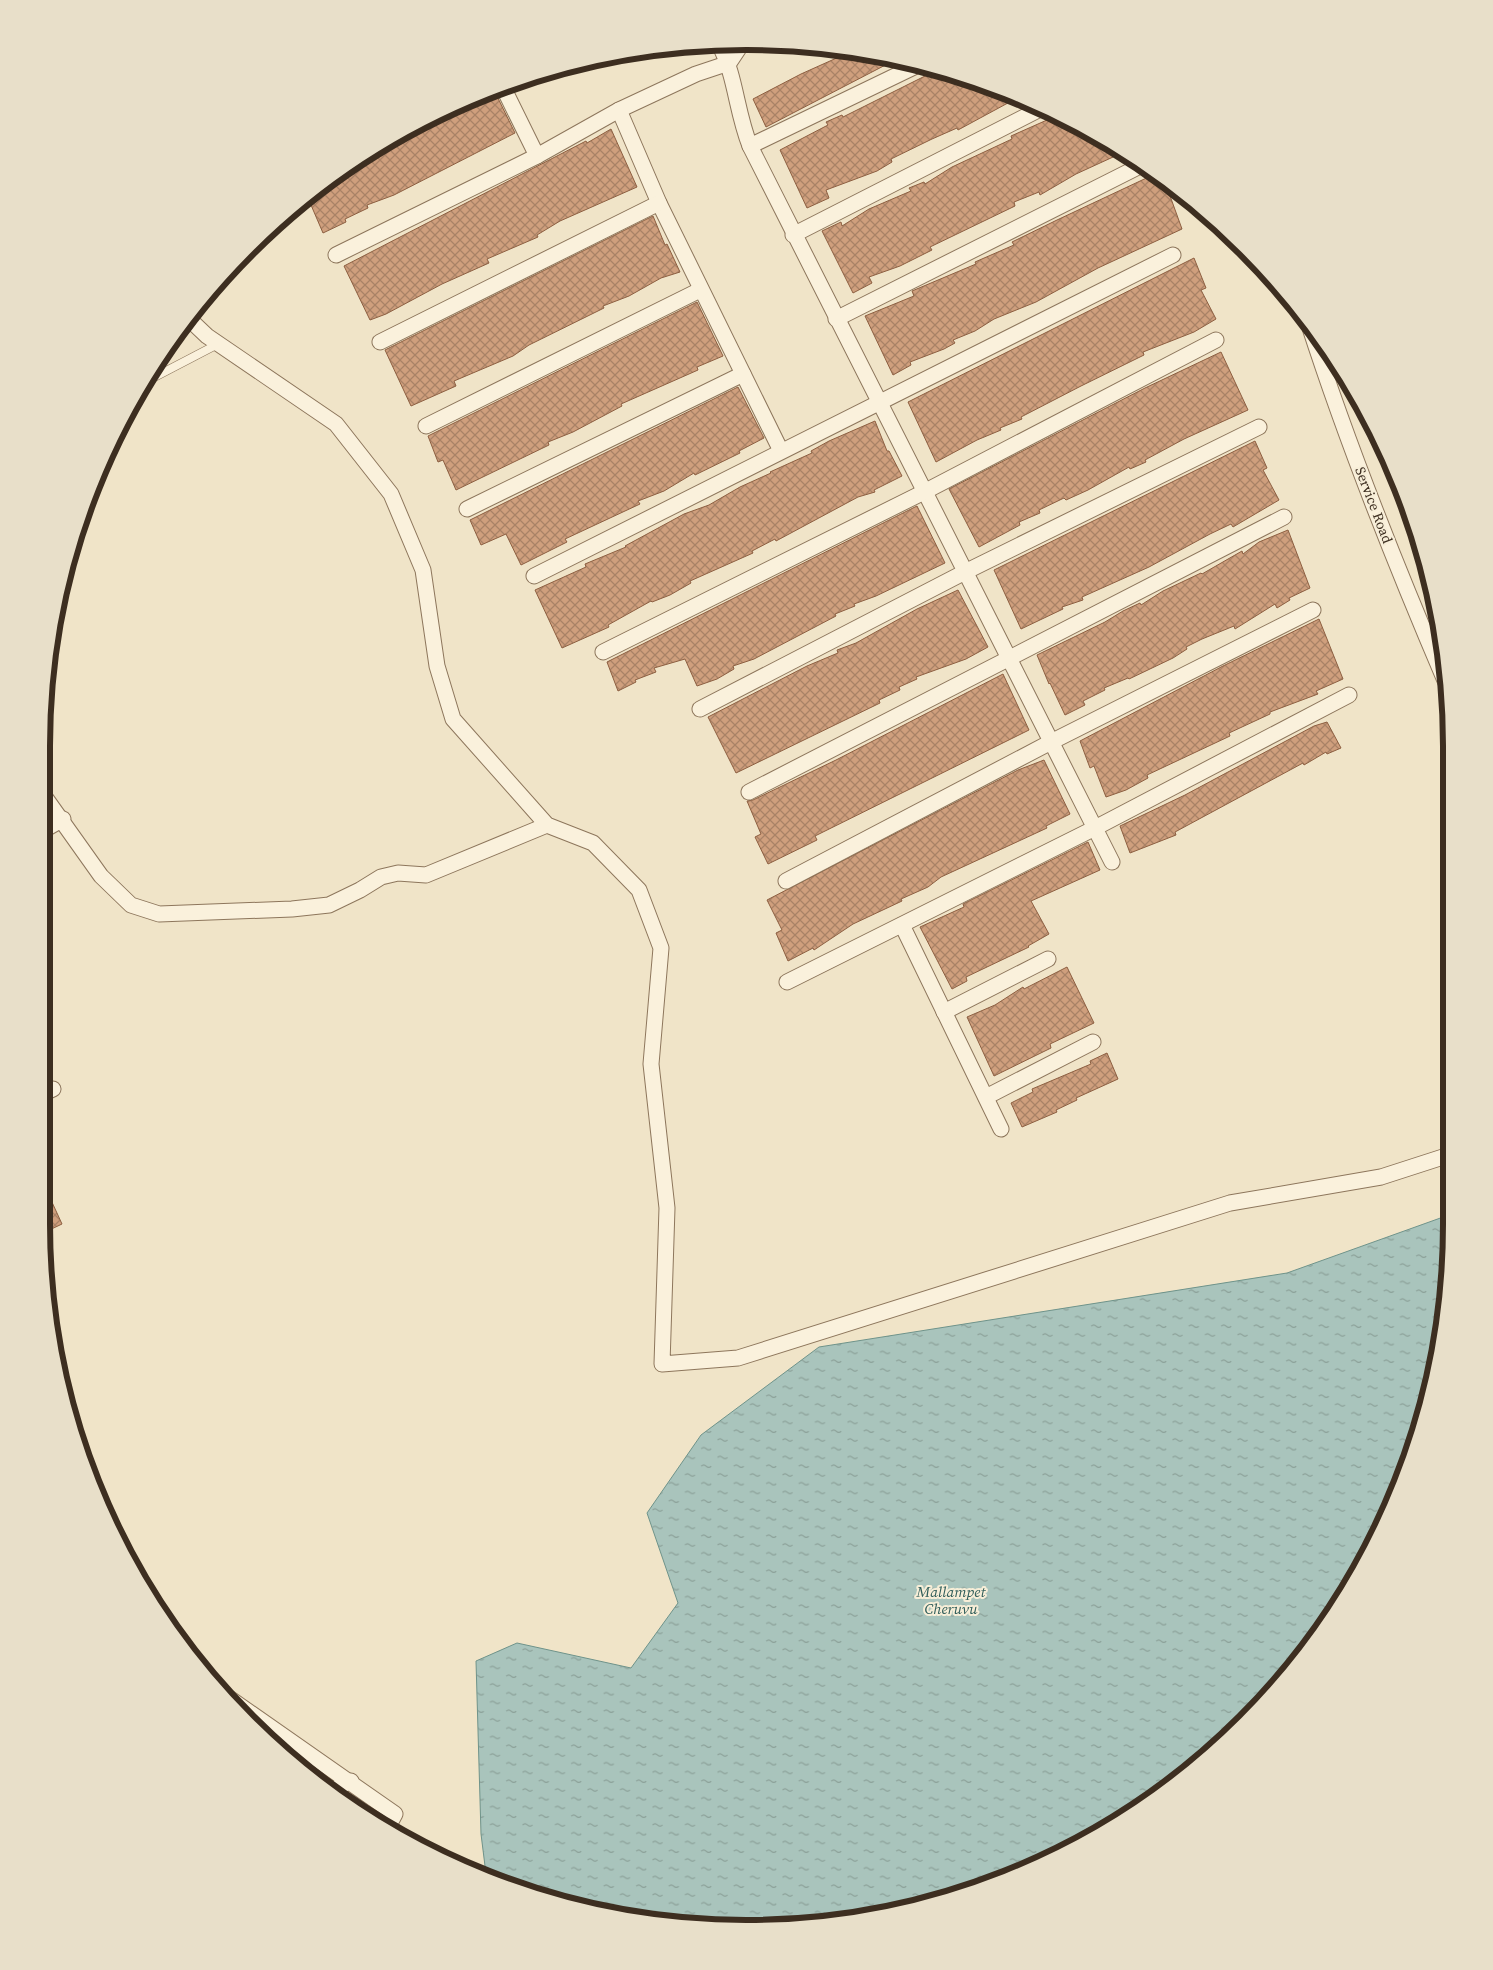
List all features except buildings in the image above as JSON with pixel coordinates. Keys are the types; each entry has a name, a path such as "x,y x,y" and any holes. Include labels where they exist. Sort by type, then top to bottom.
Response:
{"street":[{"path":"336,255 537,156 619,110 696,74 729,63 738,50"},
{"path":"722,51 729,63 741,124 750,146 1112,862"},
{"path":"750,146 909,70"},
{"path":"506,93 537,156"},
{"path":"619,110 659,203 700,290 782,451"},
{"path":"794,235 1034,112"},
{"path":"836,319 1135,168"},
{"path":"380,342 659,203"},
{"path":"534,576 1173,255"},
{"path":"426,426 700,290"},
{"path":"194,323 218,344 336,424 391,494 422,570 437,666 453,719 548,826 593,843 639,890 661,948 651,1064 667,1208 662,1364 738,1358 1230,1203 1381,1177 1443,1157"},
{"path":"603,652 924,492 1216,340"},
{"name":"Service Road","path":"1314,344 1389,543 1438,663"},
{"path":"467,509 743,374"},
{"path":"700,709 965,572 1259,427"},
{"path":"749,792 1284,517"},
{"path":"786,881 1051,742 1313,610"},
{"path":"787,982 1095,828 1349,695"},
{"path":"50,802 63,819 79,848 101,876 131,905 160,914 292,909 328,905 382,877 398,873 426,875 548,826"},
{"path":"50,827 63,819"},
{"path":"902,925 1001,1129"},
{"path":"944,1012 1048,959"},
{"path":"986,1097 1093,1042"},
{"path":"267,1728 351,1781 396,1814 391,1822"},
{"path":"338,1787 351,1781"}],"lane":[{"path":"156,377 218,344"}],"water":[{"name":"Mallampet Cheruvu","path":"1443,1217 1442,1269 1430,1359 1406,1447 1390,1490 1371,1532 1350,1572 1299,1648 1239,1716 1171,1776 1095,1827 1013,1867 927,1896 882,1907 837,1914 792,1919 746,1920 701,1919 656,1914 611,1907 566,1896 485,1869 481,1834 476,1661 517,1643 631,1668 678,1603 647,1513 701,1435 819,1347 1287,1273"}]}
